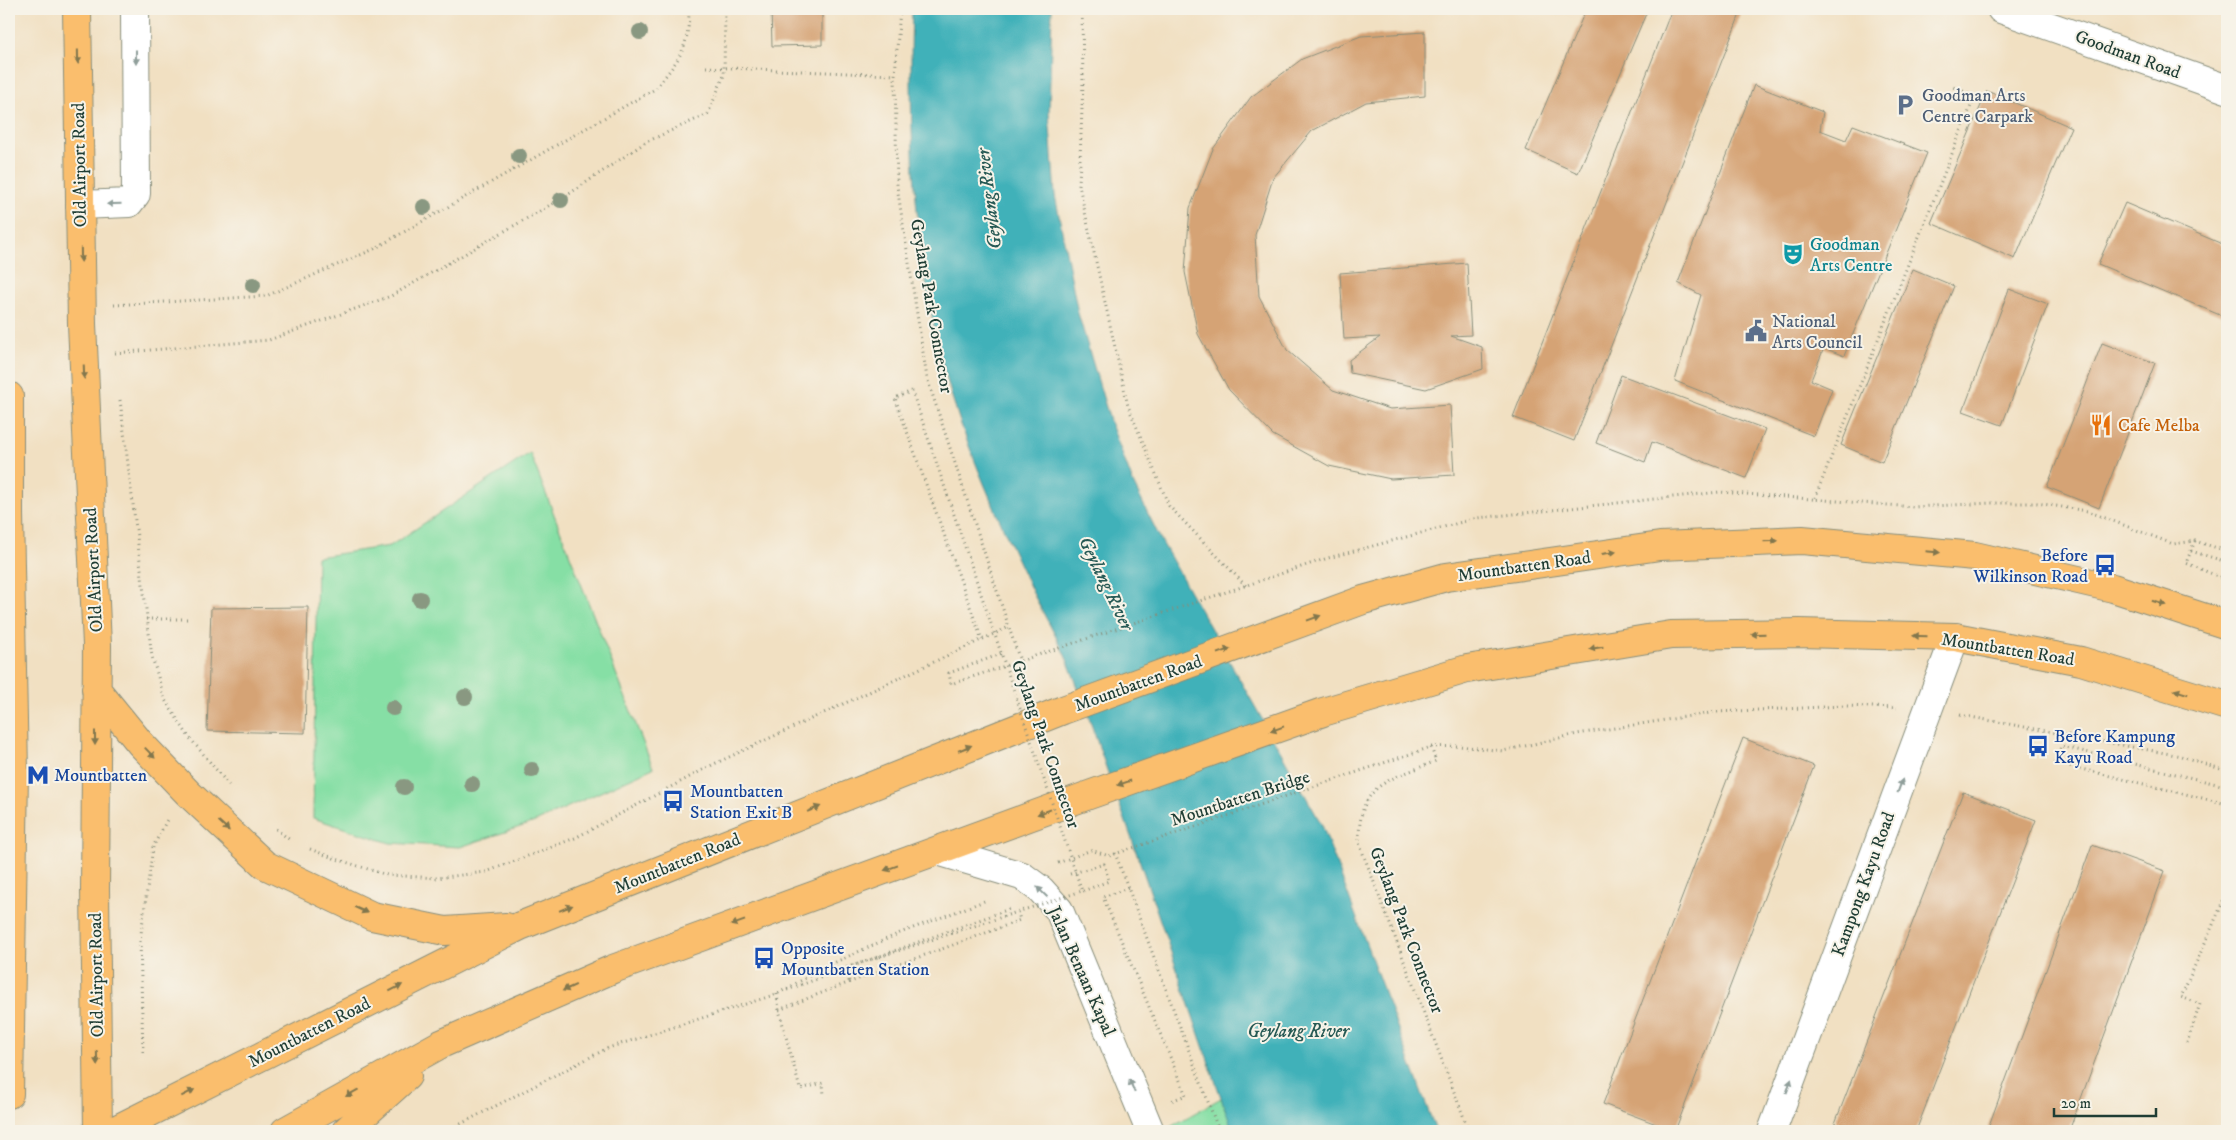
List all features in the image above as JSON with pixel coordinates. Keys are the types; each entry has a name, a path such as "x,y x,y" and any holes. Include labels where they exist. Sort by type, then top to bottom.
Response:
{"main road":[{"name":"Old Airport Road","path":"77,9 82,343 97,645 95,889 98,1131"},
{"path":"9,396 11,775 9,1094"},
{"name":"Mountbatten Road","path":"113,1131 520,926 1063,710 1363,600 1446,577 1660,546 1802,540 1975,556 2113,588 2227,625"},
{"name":"Mountbatten Road","path":"284,1131 441,1044 613,968 1323,712 1467,669 1671,635 1799,633 1955,637 2081,661 2227,706"},
{"path":"96,689 161,764 265,865 372,916 444,931 520,926"},
{"path":"346,1131 441,1044"}],"street":[{"path":"80,205 129,203 136,194 135,9"},
{"name":"Goodman Road","path":"2002,9 2227,89"},
{"name":"Kampong Kayu Road","path":"1772,1131 1955,637"},
{"name":"Jalan Benaan Kapal","path":"938,851 1022,876 1042,890 1059,910 1150,1131"}],"path":[{"path":"111,312 111,305 266,296 374,249 655,89 680,58 689,32 689,9"},
{"path":"114,353 269,340 391,296 566,196 646,142 708,114 724,75 725,9"},
{"name":"Geylang Park Connector","path":"900,9 895,75 897,186 927,378 1020,661 1247,586 1169,506 1128,406 1079,185 1083,83 1082,11"},
{"path":"1082,11 1092,9"},
{"path":"706,67 895,75"},
{"path":"1815,498 1975,96 1953,87"},
{"path":"113,344 115,363"},
{"name":"Geylang Park Connector","path":"982,640 895,398 912,391 1082,891"},
{"path":"119,393 152,657 165,700 189,737 232,788"},
{"path":"2194,541 2186,563 2227,580"},
{"path":"2191,551 2227,562"},
{"path":"146,619 188,619"},
{"path":"301,845 336,859 387,875 437,878 486,872 575,838 714,764 1009,627"},
{"path":"1001,654 949,673 951,684 1020,661"},
{"path":"1432,748 1458,746 1503,751 1577,734 1716,712 1845,706 1929,709 2181,756 2227,771"},
{"path":"2227,776 2225,786 2061,746 2056,763 2227,804"},
{"name":"Geylang Park Connector","path":"1432,748 1436,761 1378,786 1368,797 1359,826 1359,843 1469,1131"},
{"name":"Mountbatten Bridge","path":"1115,854 1432,748"},
{"path":"143,1052 140,942 154,846 172,811"},
{"path":"271,825 292,841"},
{"path":"777,994 829,965 900,933 1002,895 1022,876 1091,850 1109,856 1115,854 1219,1131"},
{"path":"849,981 844,968 1109,881 1104,864 1066,876"},
{"path":"1128,888 1102,897 1186,1095 1171,1101"},
{"path":"2187,1043 2200,1004 2182,996 2227,893"},
{"path":"447,1131 608,1048 777,994 1016,907 1020,920 956,945 849,981 779,1010"},
{"path":"777,994 779,1010 800,1089 822,1083 824,1095"}],"green space":[{"path":"530,453 653,768 535,822 460,847 390,843 313,818 317,557 390,546"},
{"path":"1221,1098 1233,1131 1165,1130"}],"water":[{"name":"Geylang River","path":"912,9 1052,9 1049,113 1055,195 1078,313 1111,424 1134,485 1162,542 1322,825 1436,1131 1233,1131 1079,689 1064,653 1033,593 1003,528 967,441 944,369 924,268 918,216 911,112"}],"building":[{"path":"771,9 822,9 822,45 772,46"},
{"path":"1586,9 1648,9 1578,173 1526,150"},
{"path":"1672,9 1742,9 1574,441 1513,417"},
{"path":"1425,32 1425,96 1366,102 1312,131 1273,178 1255,235 1259,296 1287,350 1333,390 1390,409 1450,405 1454,475 1391,479 1329,466 1273,435 1229,390 1198,334 1185,272 1190,208 1213,149 1251,97 1302,59 1361,36"},
{"path":"1754,85 1823,112 1820,130 1846,140 1853,125 1927,153 1844,356 1824,348 1811,380 1832,389 1814,436 1675,381 1701,295 1678,283"},
{"path":"1987,91 2071,127 2015,259 1931,223"},
{"path":"2125,203 2227,246 2227,318 2098,264"},
{"path":"1467,263 1471,335 1451,336 1482,347 1483,369 1426,389 1350,373 1349,360 1380,337 1344,339 1340,273"},
{"path":"1913,269 1954,286 1882,462 1841,445"},
{"path":"2009,289 2048,304 2002,425 1963,411"},
{"name":"Cafe Melba","path":"2102,343 2155,363 2099,508 2047,487"},
{"path":"1621,375 1765,429 1746,478 1652,442 1645,462 1596,443"},
{"path":"308,607 305,733 207,731 211,608"},
{"path":"1743,738 1814,766 1675,1131 1603,1104"},
{"path":"1963,792 2036,820 1916,1131 1832,1131"},
{"path":"2092,845 2165,871 2069,1131 1987,1131"}],"place":[{"name":"Goodman Arts Centre Carpark","path":"1905,105"},
{"name":"Goodman Arts Centre","path":"1793,254"},
{"name":"National Arts Council","path":"1756,331"},
{"name":"Cafe Melba","path":"2101,425"},
{"name":"Before Wilkinson Road","path":"2105,565"},
{"name":"Before Kampung Kayu Road","path":"2038,746"},
{"name":"Mountbatten","path":"38,775"},
{"name":"Mountbatten Station Exit B","path":"673,801"},
{"name":"Opposite Mountbatten Station","path":"764,958"}]}
